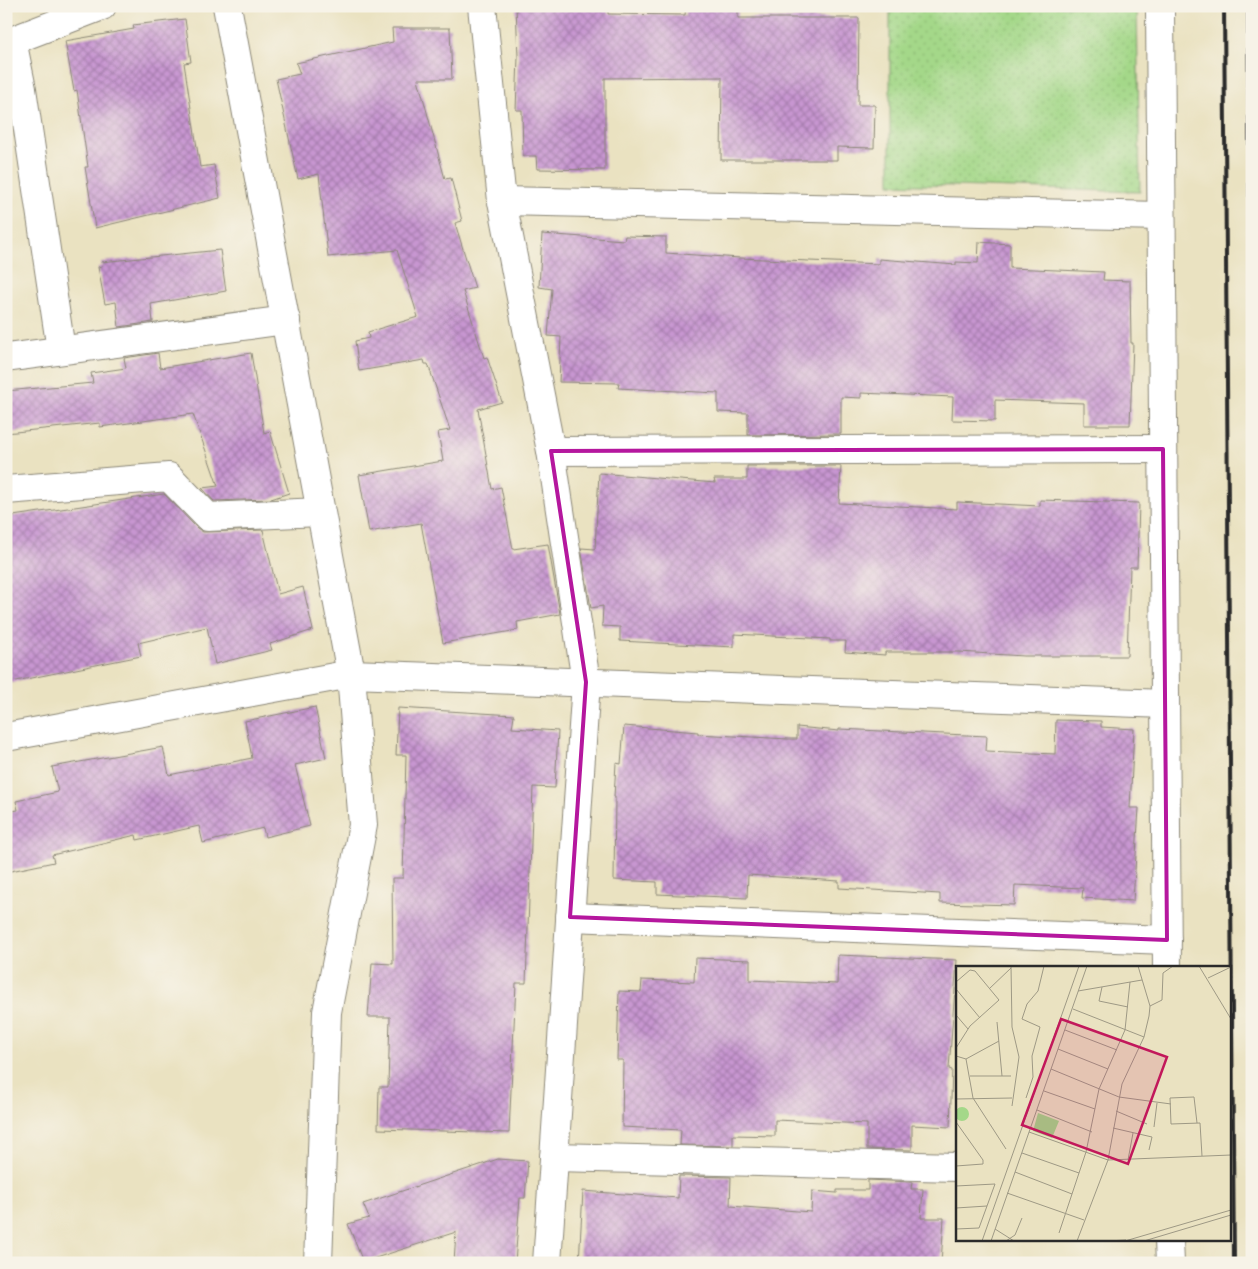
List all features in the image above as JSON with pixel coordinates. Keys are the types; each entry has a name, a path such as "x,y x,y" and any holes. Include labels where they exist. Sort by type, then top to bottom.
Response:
{"street":[{"path":"61,350 22,89 9,42 102,6"},
{"path":"227,6 351,674 363,825 327,1012 318,1263"},
{"path":"482,6 502,201 551,451 586,682 547,1263"},
{"path":"1160,6 1167,966"},
{"path":"502,201 1162,216"},
{"path":"6,358 286,320"},
{"path":"551,451 1163,449"},
{"path":"6,490 168,477 208,517 320,512"},
{"path":"6,736 351,674 1165,704"},
{"path":"570,917 1167,940"},
{"path":"554,1157 956,1167"},
{"path":"1169,1242 1170,1263"}],"highlighted area":[{"path":"1163,449 1167,940 570,917 586,682 551,451"}],"green space":[{"path":"890,6 1137,6 1140,192 890,184"}],"building":[{"path":"516,6 608,6 608,14 685,15 686,6 738,6 738,18 859,18 858,105 875,105 874,148 837,147 837,160 721,160 722,77 605,78 605,170 537,169 536,156 523,156 522,110 516,110 518,57"},
{"path":"185,19 191,62 184,63 200,167 214,165 220,198 95,228 85,167 88,167 77,90 74,91 65,41 134,29 133,25"},
{"path":"392,28 450,28 452,79 418,79 445,179 451,178 462,221 455,223 475,288 463,291 484,358 487,357 502,402 478,409 492,489 501,487 513,549 548,544 560,614 517,622 518,630 443,643 421,523 369,532 359,475 443,461 438,432 450,430 428,364 425,364 424,360 359,371 355,341 369,338 368,332 418,317 397,250 328,257 319,174 298,179 276,79 300,74 296,63 393,42"},
{"path":"542,234 624,240 625,236 666,237 666,253 879,264 879,259 956,265 956,262 978,263 979,242 1010,244 1010,268 1104,272 1103,280 1130,281 1131,343 1133,343 1130,425 1084,425 1084,403 995,400 995,421 952,420 953,397 861,393 861,398 841,397 841,434 748,435 748,413 718,412 718,393 618,388 619,383 559,382 561,337 548,336 552,289 539,287"},
{"path":"220,250 226,291 151,304 153,322 119,327 116,302 105,304 98,267 102,266 101,262"},
{"path":"158,353 160,368 251,353 264,433 270,431 289,493 271,499 214,501 202,488 218,486 193,414 100,427 100,423 6,433 6,391 93,383 91,373 126,368 124,358"},
{"path":"747,466 841,466 839,503 957,509 957,502 1040,506 1040,500 1139,503 1137,567 1130,567 1127,656 1024,656 959,652 885,652 885,655 845,652 846,641 734,634 734,647 620,641 620,627 602,626 603,606 591,608 581,548 595,549 599,473 715,483 714,479 747,479"},
{"path":"164,494 203,532 263,530 278,594 303,587 313,630 270,644 272,650 215,664 207,627 138,643 141,656 6,683 6,517"},
{"path":"315,707 326,758 295,765 310,826 265,837 263,828 203,843 199,826 137,840 136,835 52,855 54,862 6,872 6,812 18,810 16,801 58,792 52,767 163,747 169,775 252,758 245,721"},
{"path":"398,708 514,715 512,728 558,731 555,788 533,787 526,983 516,983 509,1133 378,1129 379,1087 388,1087 390,1017 368,1017 372,963 393,964 392,878 403,878 406,755 396,755"},
{"path":"1056,720 1101,721 1101,727 1134,729 1130,808 1139,808 1133,901 1082,898 1083,888 1015,885 1014,905 940,903 940,894 839,888 839,881 748,875 747,898 657,894 657,882 614,880 616,763 621,764 624,726 698,732 698,734 788,739 797,739 797,727 839,731 839,729 987,736 986,751 1055,754"},
{"path":"838,955 957,960 949,1069 952,1070 950,1127 912,1125 912,1150 867,1149 867,1124 775,1120 775,1136 733,1135 733,1146 680,1145 681,1130 622,1127 623,1060 617,1060 619,991 641,992 642,980 694,982 695,958 750,960 750,980 837,984"},
{"path":"498,1159 528,1161 525,1198 520,1198 515,1263 454,1263 456,1232 363,1262 348,1224 369,1218 363,1204"},
{"path":"679,1176 731,1177 730,1206 811,1212 812,1191 837,1193 837,1190 868,1190 868,1180 912,1182 911,1189 923,1189 921,1218 944,1218 941,1263 579,1263 583,1191 678,1198"}],"railway":[{"path":"1224,6 1234,1263"},
{"path":"1248,6 1252,466"}]}
